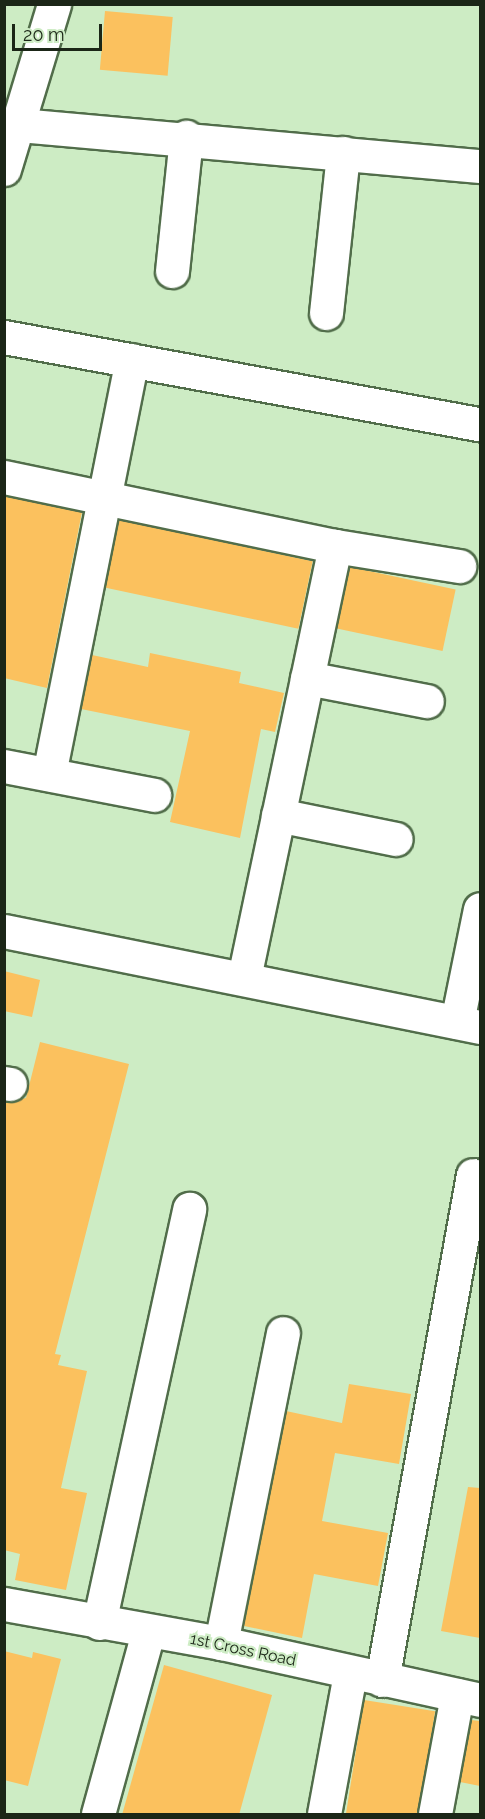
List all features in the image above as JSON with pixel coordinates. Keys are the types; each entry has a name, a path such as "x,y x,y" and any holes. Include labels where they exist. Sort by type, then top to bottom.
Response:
{"street":[{"path":"54,4 10,149 186,137 480,166"},
{"path":"172,271 186,137"},
{"path":"326,313 342,153"},
{"path":"4,337 480,424"},
{"path":"49,774 132,360"},
{"path":"4,477 335,546 459,566"},
{"path":"244,979 335,546"},
{"path":"307,678 427,701"},
{"path":"4,766 154,795"},
{"path":"278,815 396,839"},
{"path":"4,931 469,1025 480,909"},
{"path":"324,1815 366,1677 473,1175"},
{"path":"99,1623 189,1209"},
{"path":"221,1643 283,1333"},
{"name":"1st Cross Road","path":"4,1604 148,1633 221,1643 366,1677 469,1697"},
{"path":"98,1815 148,1633"},
{"path":"435,1815 469,1697"}],"building":[{"path":"105,11 173,17 168,76 100,70"},
{"path":"4,496 82,512 47,688 4,678"},
{"path":"119,520 313,561 298,629 105,587"},
{"path":"350,567 456,589 443,651 337,629"},
{"path":"150,653 241,672 239,683 284,693 275,732 261,729 240,838 170,822 190,731 81,709 92,655 148,667"},
{"path":"4,971 40,980 32,1017 4,1011"},
{"path":"40,1042 129,1064 55,1354 61,1355 58,1365 87,1371 61,1488 87,1493 66,1590 15,1580 20,1554 4,1550 4,1102 26,1098"},
{"path":"349,1384 411,1394 399,1464 335,1453 322,1521 388,1533 378,1586 314,1574 302,1638 244,1626 286,1411 342,1423"},
{"path":"468,1487 480,1488 480,1638 441,1631"},
{"path":"4,1651 32,1658 33,1652 61,1659 28,1786 4,1780"},
{"path":"164,1665 272,1695 239,1815 122,1815"},
{"path":"364,1700 435,1711 419,1814 346,1814"},
{"path":"471,1720 480,1721 480,1786 460,1782"}]}
